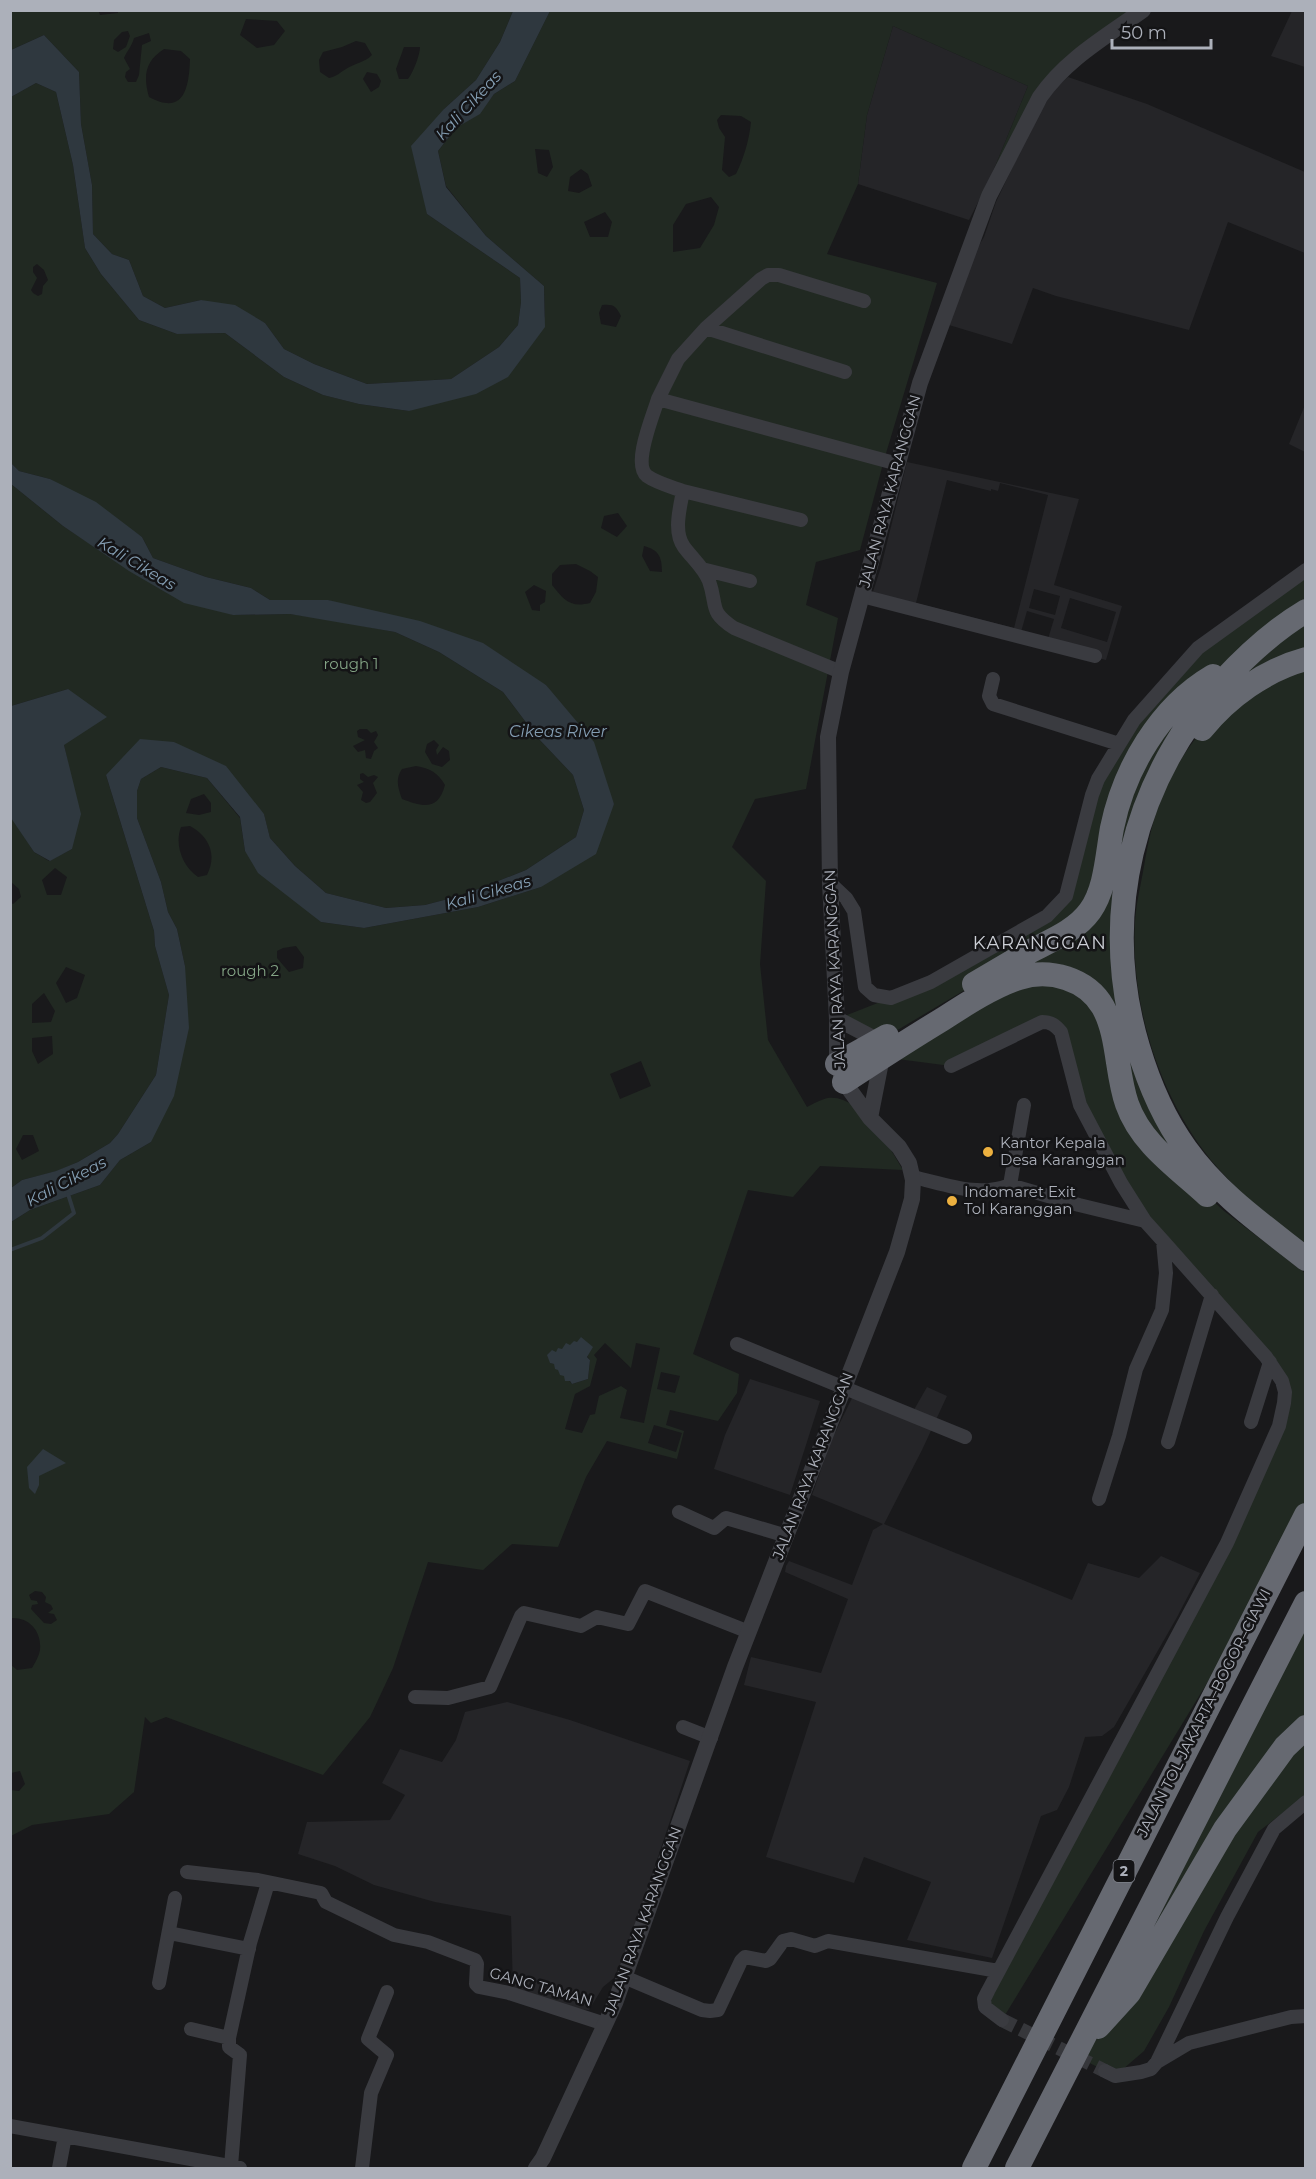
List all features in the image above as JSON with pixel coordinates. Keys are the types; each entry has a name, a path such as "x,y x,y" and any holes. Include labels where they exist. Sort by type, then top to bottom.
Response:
{"highway":[{"path":"1305,611 1281,626 1246,656 1199,708 1176,741 1144,808 1133,842 1124,893 1122,932 1124,976 1131,1020 1145,1072 1158,1101 1185,1149 1207,1176 1233,1201 1305,1259"},
{"path":"881,1049 1023,955 1076,926 1084,919 1097,899 1123,789 1145,745 1181,701 1206,680 1246,656"},
{"path":"1305,659 1268,675 1240,692 1219,709 1182,755 1165,789 1150,831 1140,874 1135,940 1139,997 1150,1042 1166,1086 1190,1129 1216,1167 1256,1207 1305,1246"},
{"path":"840,1073 969,1002 1019,978 1034,975 1072,980 1086,987 1104,1008 1127,1104 1150,1144 1224,1211 1305,1273"},
{"name":"JALAN TOL JAKARTA–BOGOR–CIAWI","path":"974,2169 1305,1515"},
{"path":"1017,2169 1305,1603"},
{"path":"1078,2048 1129,1993 1225,1829 1284,1747 1305,1727"}],"street":[{"name":"JALAN RAYA KARANGGAN","path":"536,2169 605,2024 624,1977 749,1632 897,1252 912,1199 913,1177 909,1162 899,1147 870,1118 840,1073 830,883 828,737 841,672 920,383 989,196 1041,97 1051,82 1065,68 1143,10"},
{"path":"801,520 683,491 647,476 641,468 640,458 658,399 678,360 706,328 761,279 768,275 778,275 864,302"},
{"path":"706,328 845,372"},
{"path":"658,399 898,464"},
{"path":"683,491 678,525 682,544 702,568 709,581 715,610 721,620 734,628 841,672"},
{"path":"702,568 750,581"},
{"path":"830,883 846,898 854,911 865,987 874,995 891,998 931,982 1047,916 1066,896 1098,779 1134,720 1198,648 1305,570"},
{"path":"862,596 1095,656"},
{"path":"993,679 988,696 993,705 1119,744"},
{"path":"837,1019 881,1049 870,1118"},
{"path":"951,1066 1042,1022 1050,1022 1057,1027 1061,1032 1080,1105 1121,1183 1145,1221 1270,1362 1282,1381 1285,1392 1279,1426 1232,1532 998,1971 984,2004 1002,2020"},
{"path":"1010,1185 1024,1105"},
{"path":"913,1177 982,1192 1010,1185 1145,1221"},
{"path":"1099,1499 1119,1436 1136,1369 1162,1310 1166,1273 1163,1241"},
{"path":"1168,1442 1212,1295"},
{"path":"737,1344 965,1437"},
{"path":"1251,1422 1270,1362"},
{"path":"679,1512 714,1528 719,1527 726,1518 787,1536"},
{"path":"415,1697 448,1698 489,1688 521,1616 525,1613 581,1626 597,1617 628,1624 645,1591 749,1632"},
{"path":"682,1727 711,1738"},
{"path":"1105,2071 1115,2076 1127,2075 1151,2069 1157,2062 1227,1917 1274,1828 1305,1802"},
{"name":"GANG TAMAN","path":"187,1872 252,1879 321,1893 326,1902 388,1932 428,1942 470,1957 477,1964 476,1984 479,1987 509,1993 605,2024"},
{"path":"10,2126 235,2167 240,2055 229,2047 229,2038 249,1949 268,1883"},
{"path":"159,1983 176,1898"},
{"path":"169,1933 249,1949"},
{"path":"624,1977 702,2010 710,2011 718,2010 745,1957 766,1961 783,1941 791,1939 815,1946 828,1941 998,1971"},
{"path":"362,2169 371,2092 387,2055 368,2039 387,1992"},
{"path":"1157,2062 1189,2043 1291,2017 1305,2016"},
{"path":"191,2029 229,2038"},
{"path":"59,2169 65,2136"}],"shaded area":[{"path":"1292,11 1305,11 1305,67 1271,56"},
{"path":"893,26 1028,86 990,179 969,220 858,184 867,115"},
{"path":"1068,77 1147,104 1305,172 1305,253 1228,222 1189,330 1033,288 1012,344 949,325 975,252 984,237 996,202 1031,128 1054,89"},
{"path":"1305,405 1305,452 1289,444"},
{"path":"907,462 1079,499 1054,585 1122,606 1106,660 870,601 881,567","holes":["947,480 991,491 991,489 998,491 1000,483 1048,495 1014,628 916,603","1034,589 1060,596 1055,615 1029,608","1070,598 1116,612 1107,642 1061,628","1027,611 1054,619 1048,639 1021,632"]},
{"path":"750,1379 820,1401 790,1495 714,1469 725,1435"},
{"path":"927,1387 947,1396 884,1524 1072,1600 1088,1563 1139,1578 1161,1556 1200,1573 1114,1727 1102,1736 1085,1737 1069,1787 1057,1810 1041,1816 992,1958 907,1940 931,1882 864,1857 854,1883 766,1857 816,1702 744,1685 751,1657 821,1673 848,1599 785,1572 786,1566 789,1561 852,1585 873,1530 883,1524 812,1495 831,1441 854,1394 911,1415"},
{"path":"507,1702 570,1720 690,1761 628,1947 614,1978 603,1987 589,2010 576,2009 513,1990 511,1916 435,1902 374,1885 335,1866 298,1854 307,1822 390,1820 405,1795 382,1783 400,1749 442,1762 456,1740 465,1712"}],"green space":[{"path":"98,10 100,15 118,13 118,10 513,11 500,42 476,80 444,109 427,214 520,278 521,302 518,325 499,347 451,379 367,384 314,364 284,349 265,323 201,300 165,308 143,296 129,260 112,254 93,234 92,185 81,124 79,72 44,35 11,50 10,11","holes":["246,19 277,21 285,31 274,45 257,48 240,35","128,31 130,36 126,47 118,52 113,49 114,40 122,32","149,33 151,41 142,45 139,75 136,82 128,82 125,77 126,72 130,69 124,58 134,38","356,41 365,43 372,55 329,78 320,72 319,60 323,52","404,47 420,47 418,59 410,76 408,79 399,79 396,69","164,49 181,51 190,59 186,89 177,101 161,102 149,97 146,76 153,59","367,72 377,74 381,81 379,87 371,92 363,79"]},
{"name":"rough 2","path":"550,11 1143,11 1064,68 989,196 981,194 990,179 1028,86 893,26 867,115 858,184 827,254 937,283 884,460 860,550 816,562 806,605 838,618 806,789 755,799 732,847 766,881 760,964 768,1040 807,1107 828,1098 840,1099 852,1104 873,1124 903,1170 820,1166 793,1197 748,1190 693,1354 739,1374 737,1393 718,1421 670,1410 666,1425 684,1431 677,1459 607,1441 586,1477 558,1547 512,1544 483,1570 428,1562 393,1668 370,1717 323,1775 166,1717 151,1723 145,1717 134,1792 109,1814 32,1825 11,1836 11,1790 19,1791 25,1784 20,1771 11,1773 10,1664 17,1670 32,1668 39,1655 40,1643 33,1626 23,1620 11,1618 11,1222 30,1210 100,1185 120,1160 151,1142 185,966 177,929 168,912 161,882 137,818 137,791 141,779 161,767 207,778 240,818 245,851 321,922 364,928 478,907 541,887 614,804 546,685 328,600 270,600 251,588 206,577 153,558 142,537 50,479 19,471 11,463 11,97 36,83 56,92 73,165 85,248 101,274 139,320 177,334 225,333 284,377 323,395 359,404 409,411 545,317 544,286 486,236 446,186 438,151 456,128 479,114 494,94 515,81","holes":["721,115 741,116 751,122 736,174 729,177 722,170 725,137 717,120","535,149 549,150 553,167 547,177 538,173","581,169 588,174 592,186 579,193 568,191 570,177","711,197 719,207 714,225 700,248 673,252 673,225 686,204","605,212 612,222 608,237 590,237 584,222","37,264 44,270 48,280 43,286 42,294 38,296 31,290 37,278 33,272 33,267","602,305 612,305 621,316 616,327 601,324 599,313","618,513 627,526 617,537 601,528 604,516","644,546 659,555 662,572 650,571 642,556","576,564 598,577 596,592 590,603 577,604 564,599 552,585 552,574 560,565","534,585 546,591 545,602 540,605 540,611 532,610 525,592","204,794 211,803 211,812 199,815 186,813 191,799","190,826 207,841 211,854 207,875 198,877 188,868 181,855 179,841 181,827","296,946 304,957 303,968 289,972 277,958 277,951","641,1061 651,1086 620,1099 610,1074","577,1342 590,1360 588,1379 572,1384 554,1364 550,1363 550,1359 556,1352","605,1343 631,1368 636,1343 660,1348 644,1423 620,1418 627,1390 621,1386 599,1396 595,1414 590,1415 582,1433 565,1429 575,1394 590,1386 597,1359 594,1355","661,1372 680,1376 675,1393 657,1389","654,1425 682,1433 676,1452 648,1443","35,1591 42,1592 46,1597 45,1602 53,1609 48,1613 54,1614 57,1620 51,1624 44,1623 31,1609 32,1605 38,1604 37,1601 31,1600 29,1595"]},
{"name":"rough 1","path":"11,484 63,526 129,570 233,615 290,614 326,619 395,632 439,652 503,692 537,737 573,775 584,810 576,837 526,870 463,895 425,905 386,908 326,893 295,866 270,838 264,814 174,742 106,775 154,931 155,946 169,995 156,1075 110,1143 78,1162 57,1171 22,1180 11,1188 10,902 13,904 21,897 19,889 11,882 10,815 34,852 49,861 72,849 68,763 64,745 68,689 11,706","holes":["360,729 367,729 371,733 376,731 378,735 374,742 378,748 371,759 366,758 365,750 358,752 353,746 365,740 358,737 357,731","434,740 439,745 436,750 437,755 443,747 449,751 450,760 442,767 432,764 425,752 427,744","416,766 436,774 445,785 434,803 417,804 402,799 398,776 402,769","363,773 368,777 374,775 378,777 373,783 377,793 370,802 366,803 361,800 363,792 357,785 364,782 360,779 360,774","55,868 67,877 61,895 47,895 42,880","66,967 85,975 77,998 66,1003 56,983","44,993 55,1011 51,1022 32,1023 32,1004","52,1036 53,1054 38,1064 32,1051 32,1038","23,1135 33,1135 39,1151 22,1160 16,1149"]},
{"path":"1305,570 1305,1246 1238,1189 1197,1142 1165,1084 1144,1020 1138,987 1135,954 1136,916 1154,819 1176,768 1218,710 1199,708 1144,808 1124,976 1182,1172 1224,1211 1305,1273 1305,1515 1274,1573 1002,2020 985,2007 1227,1543 1279,1426 1285,1392 1121,1183 1050,1022 951,1066 882,1057 1007,965 879,1041 837,1019 931,982 1048,916 1066,896 1092,795 1134,720 1198,648"},
{"path":"1305,1603 1305,1796 1258,1832 1204,1931 1169,2007 1144,2051 1115,2076 1074,2055"}],"water":[{"name":"Kali Cikeas","path":"513,11 550,11 515,81 494,94 480,114 456,128 438,151 446,187 486,236 544,286 545,327 508,377 476,394 409,411 359,404 323,395 284,377 225,333 177,334 139,320 101,274 85,248 73,165 56,92 36,83 11,97 11,50 44,35 79,72 81,124 92,185 93,234 112,254 129,260 143,296 165,308 201,300 235,305 265,323 284,349 314,364 367,384 451,379 499,347 518,325 521,302 520,278 427,214 411,146 444,109 476,80 500,42"},
{"name":"Cikeas River","path":"11,463 19,471 50,479 96,502 142,537 153,558 206,577 251,588 270,600 328,600 420,621 483,643 546,685 594,742 614,804 596,854 541,887 478,907 364,928 321,922 258,873 245,851 240,817 207,778 161,767 141,779 137,791 137,818 161,882 168,912 177,929 185,966 189,1028 174,1096 151,1142 120,1160 100,1185 30,1210 11,1222 11,1188 22,1180 56,1171 78,1162 110,1143 156,1075 169,995 155,946 154,931 106,775 140,739 174,742 226,766 264,814 270,838 295,866 326,893 386,908 425,905 463,895 526,870 576,837 584,810 573,775 537,737 503,692 439,652 395,632 290,614 233,615 184,603 129,571 63,526 11,484"},
{"path":"68,689 107,717 64,745 81,814 72,849 50,861 34,852 11,818 11,706"},
{"path":"581,1337 593,1347 587,1357 590,1360 588,1379 572,1384 570,1381 565,1381 564,1376 555,1369 554,1364 550,1363 547,1355 552,1350 556,1352 558,1348 562,1349 566,1343 570,1345 574,1341 577,1342"},
{"path":"43,1449 66,1463 39,1476 39,1485 35,1494 29,1488 27,1467"}],"waterway":[{"name":"Kali Cikeas","path":"10,1250 42,1238 74,1213 68,1194"}],"tunnel":[{"path":"1002,2020 1105,2071"}],"place":[{"name":"Kantor Kepala Desa Karanggan","path":"988,1152"},
{"name":"Indomaret Exit Tol Karanggan","path":"952,1201"}],"district":[{"name":"KARANGGAN","path":"1040,943"}]}
